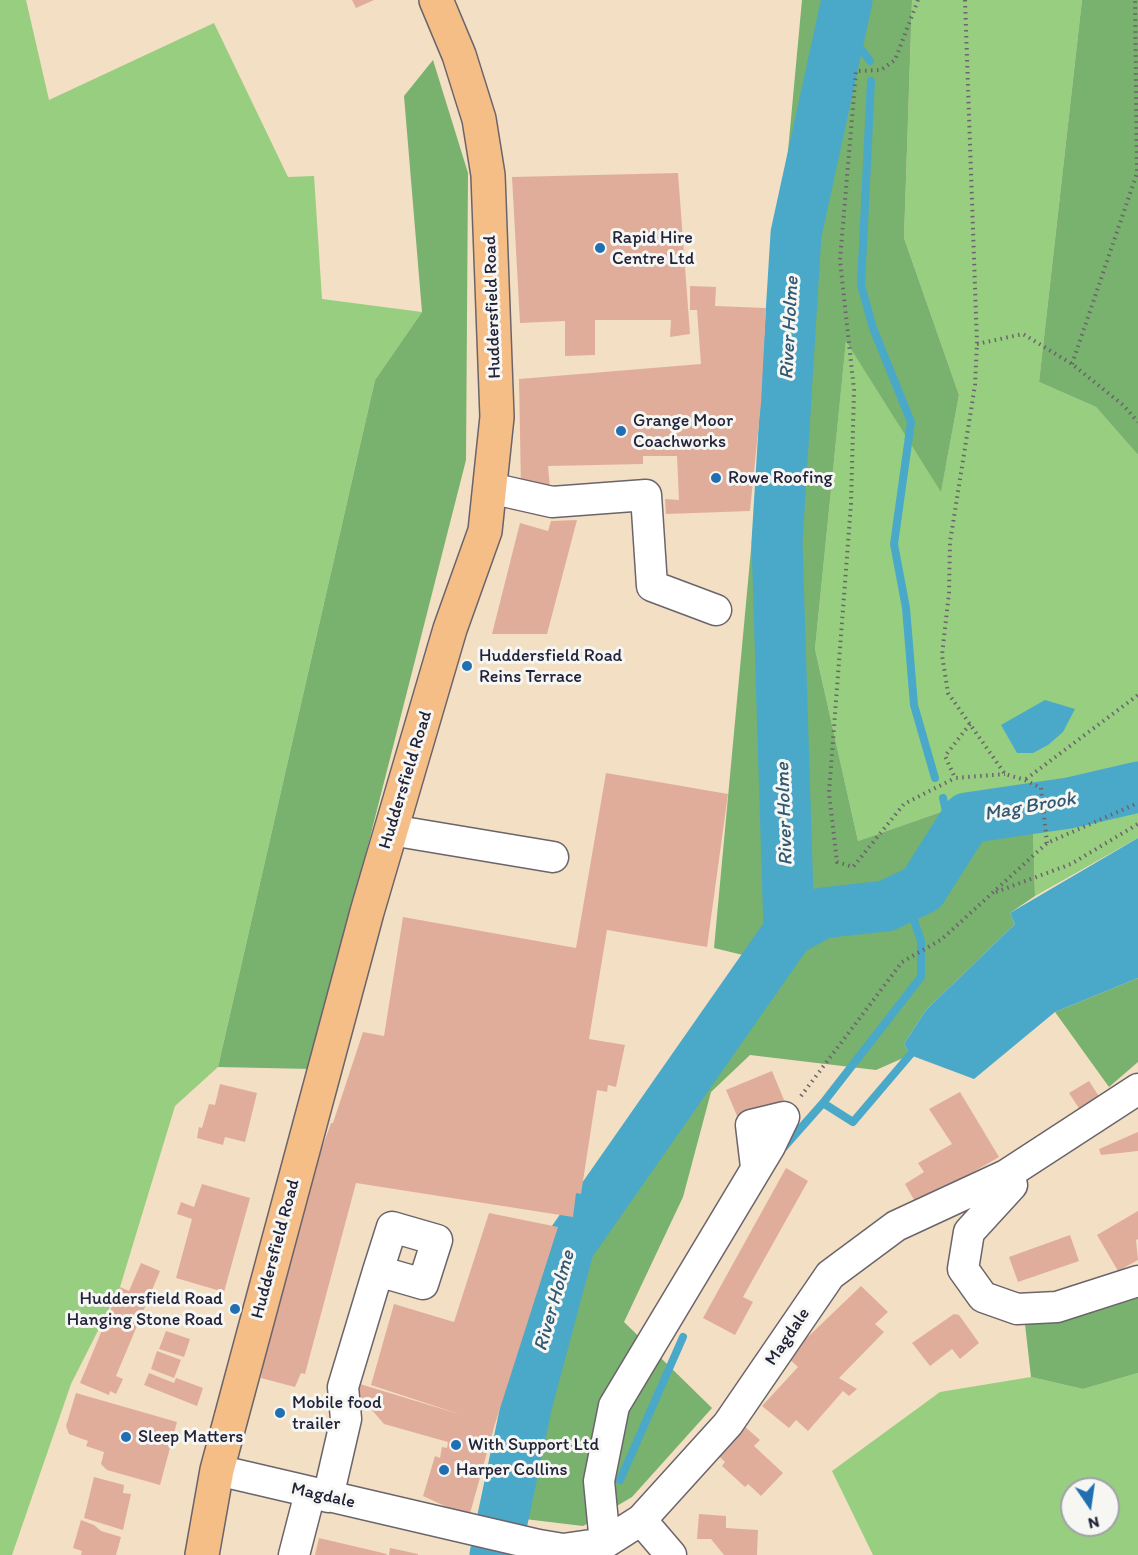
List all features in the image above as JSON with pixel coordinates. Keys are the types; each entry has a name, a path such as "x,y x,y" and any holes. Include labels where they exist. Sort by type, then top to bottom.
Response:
{"main road":[{"name":"Huddersfield Road","path":"202,1555 217,1470 366,912 450,630 485,531 497,417 488,175 478,119 459,55 436,0"}],"street":[{"path":"490,488 552,501 646,495 652,586 716,610"},
{"path":"391,830 553,857"},
{"name":"Magdale","path":"217,1470 539,1545 563,1549 605,1543 641,1521 728,1424 830,1275 896,1226 1006,1175 1138,1089"},
{"path":"605,1543 599,1481 614,1406 770,1146 784,1117"},
{"path":"1006,1175 1012,1185 969,1232 963,1269 983,1297 1017,1309 1057,1307 1138,1281"},
{"path":"294,1555 319,1495 346,1419 343,1387 378,1271"},
{"path":"641,1521 670,1555"}],"path":[{"path":"918,0 895,60 881,70 856,71 840,260 854,390 851,504 829,792 837,862 853,867 904,804 955,778 1005,774 1026,780 1041,788 1047,843"},
{"path":"965,0 977,344 975,385 950,542 949,594 942,655 948,693 1005,774"},
{"path":"1072,364 1137,173 1135,0"},
{"path":"977,344 1023,334 1072,364 1124,405 1138,422"},
{"path":"1026,780 1138,695"},
{"path":"955,778 945,756 970,724"},
{"path":"784,1117 902,962 942,939 1047,843 1138,803"},
{"path":"992,893 1071,864 1138,824"}],"green space":[{"path":"0,0 26,0 49,100 214,23 288,177 314,176 322,299 422,312 375,380 218,1067 175,1106 120,1287 71,1384 12,1555 0,1555"},
{"path":"802,0 912,0 904,238 959,395 941,492 846,341 815,649 858,841 958,806 1032,797 1035,896 1010,913 1015,924 926,1010 904,1044 910,1055 876,1070 750,1055 711,1092 683,1197 624,1322 712,1408 632,1497 583,1526 508,1517 584,1225 750,1005 747,956 714,948"},
{"path":"912,0 1082,0 1039,382 1096,407 1138,455 1138,838 1035,896 1032,798 958,806 858,841 815,649 846,340 941,491 959,395 904,238"},
{"path":"1082,0 1138,0 1138,455 1096,407 1039,382"},
{"path":"433,60 468,173 466,460 311,1069 218,1067 375,380 422,312 404,96"},
{"path":"1138,978 1138,1062 1109,1087 1055,1012"},
{"path":"1138,1293 1138,1373 1083,1389 1031,1377 1025,1324 1053,1322"},
{"path":"1138,1373 1138,1555 873,1555 832,1471 940,1392 1031,1377 1083,1389"}],"water":[{"path":"1045,700 1075,709 1063,732 1048,745 1033,753 1017,753 1001,725"},
{"path":"1138,838 1138,978 1055,1012 974,1079 910,1055 904,1044 926,1010 1015,924 1010,913"}],"building":[{"path":"352,0 374,0 356,8"},
{"name":"Rapid Hire Centre Ltd","path":"678,173 690,334 670,337 671,320 595,320 595,355 565,356 565,321 520,323 512,177"},
{"path":"690,286 716,287 715,306 766,308 761,403 750,511 666,514 665,499 679,500 677,456 643,456 643,464 548,466 550,488 521,488 519,379 701,364 697,310 690,310"},
{"path":"577,520 547,634 492,634 520,523 548,531 551,521"},
{"path":"606,773 728,794 707,947 607,930 589,1039 625,1045 616,1087 608,1085 607,1092 597,1090 581,1194 576,1193 573,1217 356,1183 305,1374 301,1373 295,1387 261,1378 264,1359 315,1168 331,1123 333,1123 363,1032 384,1036 403,917 576,948"},
{"path":"772,1071 784,1100 738,1118 726,1090"},
{"path":"1089,1081 1100,1098 1080,1110 1069,1093"},
{"path":"220,1084 257,1093 245,1142 225,1137 223,1145 197,1138 209,1104 215,1105"},
{"path":"960,1092 999,1157 917,1205 905,1184 924,1172 918,1163 952,1144 929,1109"},
{"path":"1138,1132 1138,1151 1101,1155 1099,1149"},
{"path":"786,1168 808,1181 743,1297 753,1302 735,1335 703,1318"},
{"path":"202,1184 250,1198 224,1292 176,1278 192,1219 177,1214 181,1202 194,1207"},
{"path":"1138,1211 1138,1239 1136,1240 1138,1260 1118,1271 1097,1235"},
{"path":"489,1213 558,1227 495,1424 469,1517 423,1496 435,1456 440,1458 442,1447 447,1448 448,1442 384,1424 358,1394 360,1384 462,1415 371,1385 394,1304 454,1322"},
{"path":"1070,1235 1079,1261 1018,1282 1009,1257"},
{"path":"141,1263 160,1271 116,1376 123,1379 116,1394 110,1391 109,1395 80,1383 120,1287 129,1291"},
{"path":"861,1286 888,1312 875,1324 884,1332 839,1378 857,1389 849,1396 843,1391 808,1431 796,1420 789,1428 762,1406 798,1367 787,1357"},
{"path":"954,1314 959,1315 979,1343 960,1359 952,1349 930,1366 912,1343"},
{"path":"166,1331 190,1339 184,1357 159,1349"},
{"path":"157,1351 181,1360 174,1378 151,1369"},
{"path":"149,1373 174,1383 176,1378 203,1388 197,1406 144,1385"},
{"name":"Sleep Matters","path":"76,1393 177,1422 160,1485 107,1470 101,1464 104,1452 86,1446 88,1441 69,1434 66,1426"},
{"path":"743,1425 760,1440 754,1446 783,1473 761,1496 748,1484 745,1487 722,1466 725,1462 716,1453"},
{"path":"94,1477 124,1485 123,1493 131,1494 123,1530 84,1518"},
{"path":"699,1514 726,1516 726,1528 758,1530 757,1555 724,1555 711,1539 697,1539"},
{"path":"81,1520 94,1525 101,1531 121,1537 116,1555 81,1555 82,1551 73,1548"},
{"path":"319,1538 387,1554 315,1555"},
{"path":"390,1548 418,1554 418,1555 389,1555"}],"waterway":[{"name":"River Holme","path":"495,1555 527,1403 569,1246 789,931 777,542 796,234 847,0"},
{"path":"840,37 862,50 870,61"},
{"path":"871,81 861,285 873,328 911,422 894,544 906,608 914,705 935,778"},
{"name":"Mag Brook","path":"789,931 822,913 886,906 922,889 967,818 1069,803 1138,787"},
{"path":"943,798 953,841"},
{"path":"784,1147 823,1103 921,977 921,941 906,897"},
{"path":"823,1103 853,1122 910,1055"},
{"path":"620,1480 683,1337"}],"place":[{"name":"Rapid Hire Centre Ltd","path":"600,248"},
{"name":"Grange Moor Coachworks","path":"621,431"},
{"name":"Rowe Roofing","path":"716,478"},
{"name":"Huddersfield Road Reins Terrace","path":"467,666"},
{"name":"Huddersfield Road Hanging Stone Road","path":"235,1309"},
{"name":"Mobile food trailer","path":"280,1413"},
{"name":"Sleep Matters","path":"126,1437"},
{"name":"With Support Ltd","path":"456,1445"},
{"name":"Harper Collins","path":"444,1470"}]}
